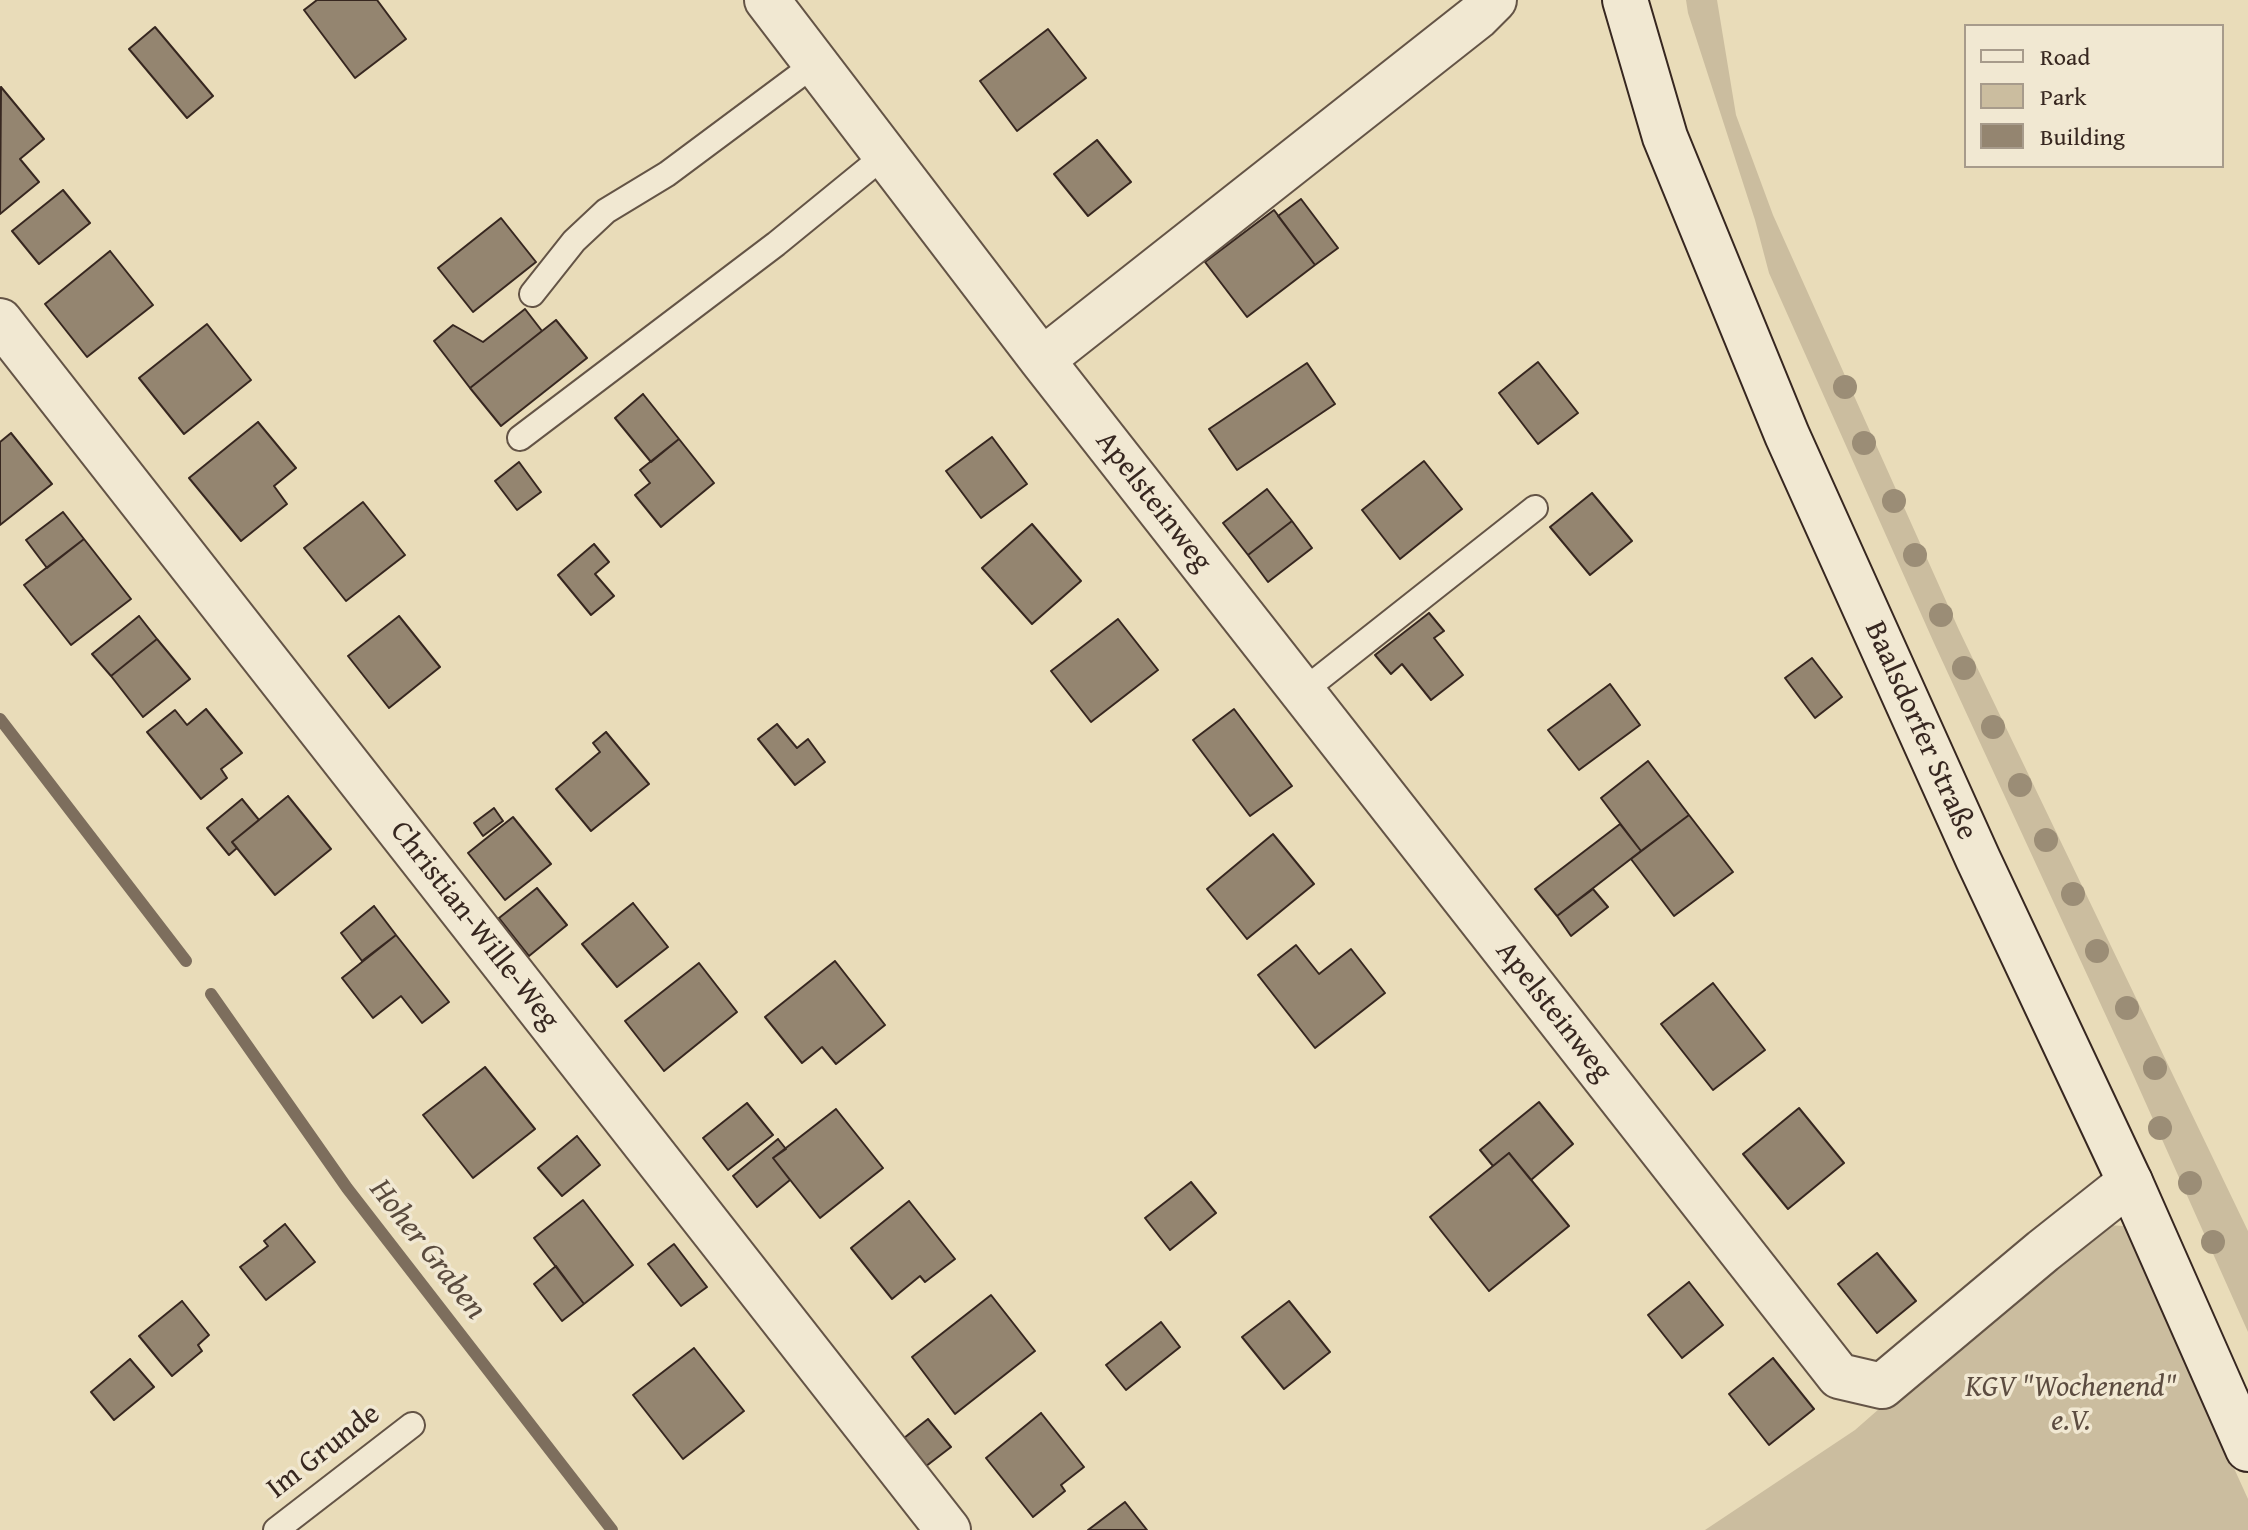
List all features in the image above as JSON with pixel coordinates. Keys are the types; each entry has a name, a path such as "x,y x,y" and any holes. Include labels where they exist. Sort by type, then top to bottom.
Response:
{"street":[{"name":"Apelsteinweg","path":"767,0 1042,360 1839,1376 1882,1386 2130,1182"},
{"path":"1042,360 1477,17 1494,0"},
{"name":"Baalsdorfer Straße","path":"1625,0 1665,137 1787,435 1978,859 2130,1182 2248,1449"},
{"name":"Christian-Wille-Weg","path":"0,321 948,1530"}],"lane":[{"path":"532,294 574,241 606,211 667,174 816,63"},
{"path":"520,438 776,244 885,155"},
{"path":"1302,692 1535,508"},
{"name":"Im Grunde","path":"276,1530 412,1425"}],"green space":[{"path":"1686,0 1717,0 1736,115 1773,215 1959,630 2248,1231 2248,1332 1769,273"},
{"name":"KGV \"Wochenend\" e.V.","path":"2090,1224 2124,1226 2248,1499 2248,1530 1705,1530 1855,1430"}],"building":[{"path":"317,0 377,0 406,39 355,78 304,10"},
{"path":"155,27 213,96 187,118 129,49"},
{"path":"1048,29 1086,78 1017,131 980,81"},
{"path":"1,87 44,139 20,159 39,182 0,214"},
{"path":"1097,140 1131,182 1088,216 1054,174"},
{"path":"63,190 90,223 39,264 12,231"},
{"path":"1301,199 1338,248 1315,265 1278,216"},
{"path":"1274,210 1315,265 1247,317 1205,262"},
{"path":"501,218 536,262 473,312 438,268"},
{"path":"110,251 153,305 87,357 45,304"},
{"path":"525,309 542,331 470,388 434,341 453,325 483,342"},
{"path":"556,320 587,358 501,426 470,388"},
{"path":"207,324 251,380 184,434 139,378"},
{"path":"1538,362 1578,413 1538,444 1499,393"},
{"path":"1307,363 1335,404 1237,470 1209,429"},
{"path":"643,394 679,439 651,462 615,418"},
{"path":"258,422 296,468 274,486 287,504 241,541 189,478"},
{"path":"11,433 52,484 0,525 0,442"},
{"path":"992,437 1027,484 981,518 946,471"},
{"path":"679,439 714,483 661,527 635,495 650,483 640,470"},
{"path":"1424,461 1462,509 1400,559 1362,510"},
{"path":"519,462 541,492 517,510 495,481"},
{"path":"1267,489 1292,521 1248,555 1223,523"},
{"path":"1592,493 1632,541 1590,575 1550,527"},
{"path":"363,502 405,555 346,601 304,548"},
{"path":"63,512 84,539 47,568 26,540"},
{"path":"1292,521 1312,548 1268,582 1248,555"},
{"path":"1032,524 1081,581 1032,624 982,568"},
{"path":"84,539 131,599 71,645 24,585"},
{"path":"594,544 609,562 595,574 614,596 591,615 558,575"},
{"path":"1429,613 1444,631 1434,638 1463,675 1431,700 1402,664 1391,674 1375,655"},
{"path":"139,616 157,639 111,676 92,654"},
{"path":"399,616 440,667 389,708 348,656"},
{"path":"1118,619 1158,670 1091,722 1051,671"},
{"path":"157,639 190,679 143,717 111,676"},
{"path":"1812,658 1842,697 1815,718 1785,678"},
{"path":"1610,684 1640,725 1579,770 1548,730"},
{"path":"206,709 242,753 221,769 227,778 201,799 147,732 175,710 187,725"},
{"path":"1234,709 1292,786 1250,816 1193,740"},
{"path":"777,724 797,748 808,739 825,762 795,785 758,739"},
{"path":"606,732 649,784 591,831 556,789 600,752 593,743"},
{"path":"1648,761 1689,815 1641,851 1601,798"},
{"path":"288,796 331,849 275,895 232,842"},
{"path":"242,799 259,820 232,842 237,848 229,855 207,828"},
{"path":"494,808 503,821 483,836 474,823"},
{"path":"1689,815 1733,872 1674,916 1631,859"},
{"path":"513,817 551,864 505,900 468,853"},
{"path":"1620,824 1641,851 1557,916 1535,889"},
{"path":"1273,834 1314,884 1247,939 1207,889"},
{"path":"537,888 567,925 529,956 499,918"},
{"path":"1593,889 1608,907 1571,936 1557,916"},
{"path":"633,903 668,947 617,987 582,944"},
{"path":"374,906 396,935 362,961 341,933"},
{"path":"396,935 449,1002 422,1023 401,996 373,1018 342,978"},
{"path":"1296,945 1319,974 1351,949 1385,993 1315,1048 1258,975"},
{"path":"835,961 885,1025 836,1064 822,1047 802,1063 765,1017"},
{"path":"699,963 737,1012 664,1071 625,1021"},
{"path":"1713,983 1765,1050 1713,1090 1661,1024"},
{"path":"485,1067 535,1129 473,1178 423,1115"},
{"path":"1539,1102 1573,1144 1531,1180 1509,1153 1493,1166 1480,1150"},
{"path":"747,1103 773,1135 728,1170 703,1138"},
{"path":"1799,1108 1844,1163 1788,1209 1743,1154"},
{"path":"836,1109 883,1168 820,1218 773,1158"},
{"path":"577,1136 600,1165 562,1196 538,1168"},
{"path":"778,1139 786,1149 773,1158 790,1180 757,1207 733,1176"},
{"path":"1509,1153 1569,1226 1489,1291 1430,1217"},
{"path":"1191,1182 1216,1213 1170,1250 1145,1218"},
{"path":"583,1200 633,1265 584,1304 534,1238"},
{"path":"909,1201 955,1259 925,1282 920,1276 892,1299 851,1248"},
{"path":"285,1224 315,1262 266,1300 240,1267 268,1246 264,1241"},
{"path":"674,1244 707,1287 681,1306 648,1264"},
{"path":"1877,1253 1916,1301 1877,1333 1838,1284"},
{"path":"556,1266 584,1304 562,1321 534,1284"},
{"path":"1689,1282 1723,1325 1682,1358 1648,1315"},
{"path":"991,1295 1035,1351 955,1414 912,1357"},
{"path":"182,1301 209,1335 198,1345 202,1351 172,1376 139,1336"},
{"path":"1289,1301 1330,1352 1284,1389 1242,1337"},
{"path":"1161,1322 1180,1347 1126,1390 1106,1365"},
{"path":"694,1348 744,1411 683,1459 633,1395"},
{"path":"1773,1358 1814,1409 1769,1445 1729,1394"},
{"path":"130,1359 154,1387 114,1420 91,1392"},
{"path":"1041,1413 1084,1467 1061,1485 1065,1491 1033,1517 986,1458"},
{"path":"928,1419 951,1447 921,1470 899,1442"},
{"path":"1125,1502 1147,1530 1088,1530"}],"waterway":[{"name":"Hoher Graben","path":"0,719 186,961"},
{"name":"Hoher Graben","path":"211,994 347,1188 612,1530"}]}
